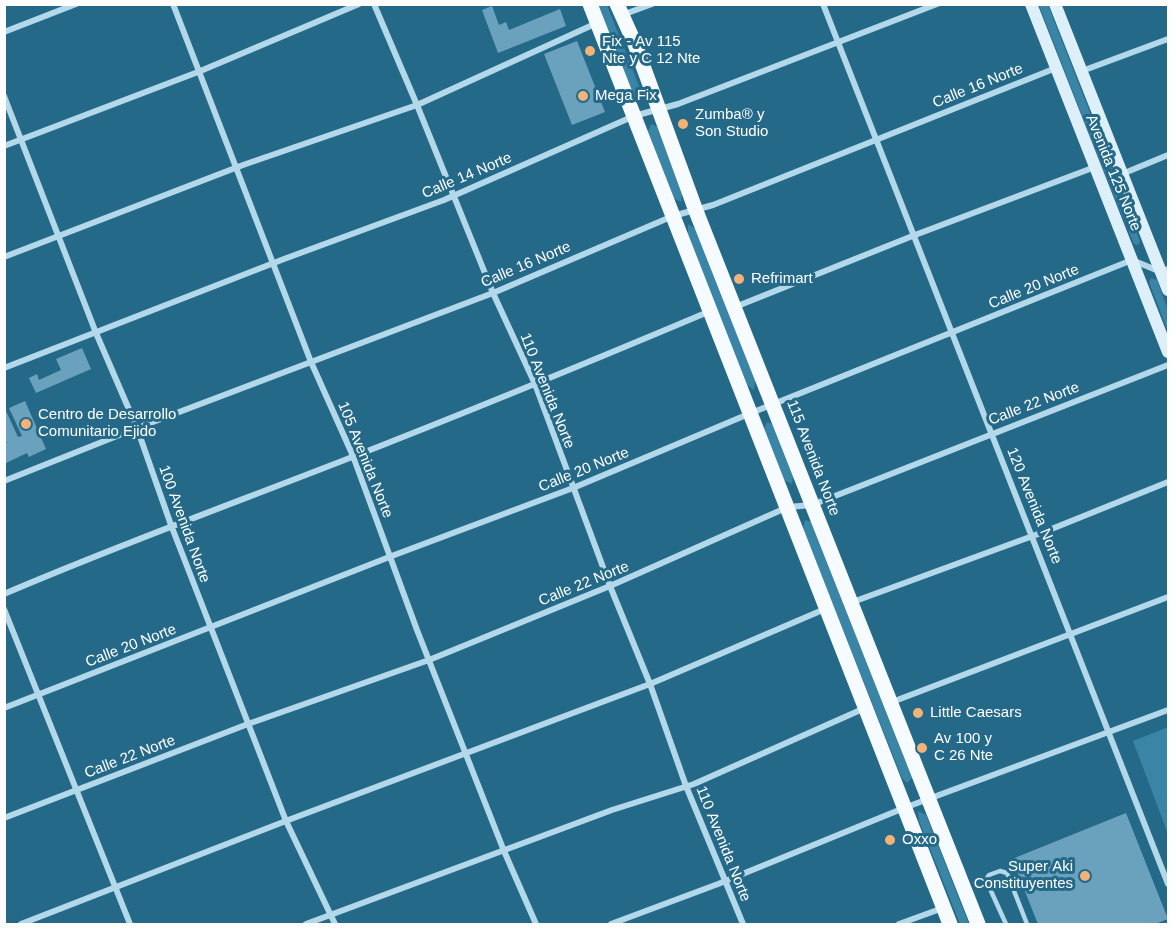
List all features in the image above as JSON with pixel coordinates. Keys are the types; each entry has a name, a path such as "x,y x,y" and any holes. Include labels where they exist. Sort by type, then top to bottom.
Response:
{"main road":[{"path":"590,4 950,924"},
{"name":"Avenida 125 Norte","path":"1030,4 1168,352"},
{"name":"Avenida 125 Norte","path":"1055,4 1122,174 1165,271 1168,290"},
{"name":"115 Avenida Norte","path":"619,10 635,44 696,211 978,924"}],"street":[{"path":"4,32 76,4"},
{"name":"105 Avenida Norte","path":"173,4 272,264 311,362 353,456 389,557 465,753 536,924"},
{"path":"4,146 198,72 359,4"},
{"name":"110 Avenida Norte","path":"374,4 493,293 535,384 610,586 650,684 686,786 743,924"},
{"path":"619,10 652,4"},
{"name":"120 Avenida Norte","path":"823,4 1168,884"},
{"name":"Calle 14 Norte","path":"4,368 454,195 634,116 658,111 937,4"},
{"path":"4,257 236,168 417,105 597,23"},
{"path":"1082,72 1168,39"},
{"name":"Calle 16 Norte","path":"4,481 493,293 673,216 696,211 1056,68"},
{"name":"100 Avenida Norte","path":"4,96 96,333 137,428 210,629 286,821 335,924"},
{"path":"1122,174 1168,155"},
{"path":"735,307 915,235 1095,167"},
{"path":"1132,260 1165,271"},
{"name":"Calle 20 Norte","path":"4,708 389,557 573,488 751,413 1132,260"},
{"path":"4,594 171,525 535,384 711,311"},
{"name":"Calle 22 Norte","path":"4,818 248,724 429,660 610,586 788,507 812,505 1168,365"},
{"path":"850,603 1168,482"},
{"path":"891,702 1168,597"},
{"path":"4,609 130,924"},
{"path":"21,924 650,684 826,609"},
{"path":"306,924 612,810 686,786 865,708"},
{"path":"611,924 725,881 904,808 1168,710"},
{"path":"899,924 944,908"}],"lane":[{"path":"1006,924 986,880 989,875 1000,871 1007,873 1027,924"}],"shaded area":[{"path":"597,5 607,5 641,91 641,100 632,95"},
{"path":"1039,5 1048,5 1140,241 1138,245 1134,244 1102,167"},
{"path":"651,124 657,127 682,194 681,202 673,198 648,131"},
{"path":"688,224 696,229 755,380 754,390 746,384 688,234"},
{"path":"1151,278 1157,280 1168,310 1168,332 1149,282"},
{"path":"767,422 772,424 793,477 792,484 784,480 764,429"},
{"path":"805,520 811,522 912,778 907,783 902,778 803,529"},
{"path":"1168,727 1168,834 1133,741"},
{"path":"918,811 926,815 969,924 960,924 919,821"}],"building":[{"path":"492,6 499,25 506,22 509,30 560,9 566,26 498,53 482,10"},
{"path":"577,41 605,112 572,125 544,54"},
{"path":"82,348 91,369 36,393 29,378 37,374 39,380 61,370 56,359"},
{"name":"Centro de Desarrollo Comunitario Ejido","path":"25,401 46,449 29,457 27,453 4,464 4,444 7,443 4,439 4,412 6,411 18,437 22,436 9,408"},
{"name":"Super Aki Constituyentes","path":"1126,813 1168,919 1155,924 1038,924 1012,859"}],"place":[{"name":"Fix - Av 115 Nte y C 12 Nte","path":"590,51"},
{"name":"Mega Fix","path":"583,96"},
{"name":"Zumba® y Son Studio","path":"683,124"},
{"name":"Refrimart","path":"739,279"},
{"name":"Centro de Desarrollo Comunitario Ejido","path":"26,424"},
{"name":"Little Caesars","path":"918,713"},
{"name":"Av 100 y C 26 Nte","path":"922,748"},
{"name":"Oxxo","path":"890,840"},
{"name":"Super Aki Constituyentes","path":"1085,876"}]}
